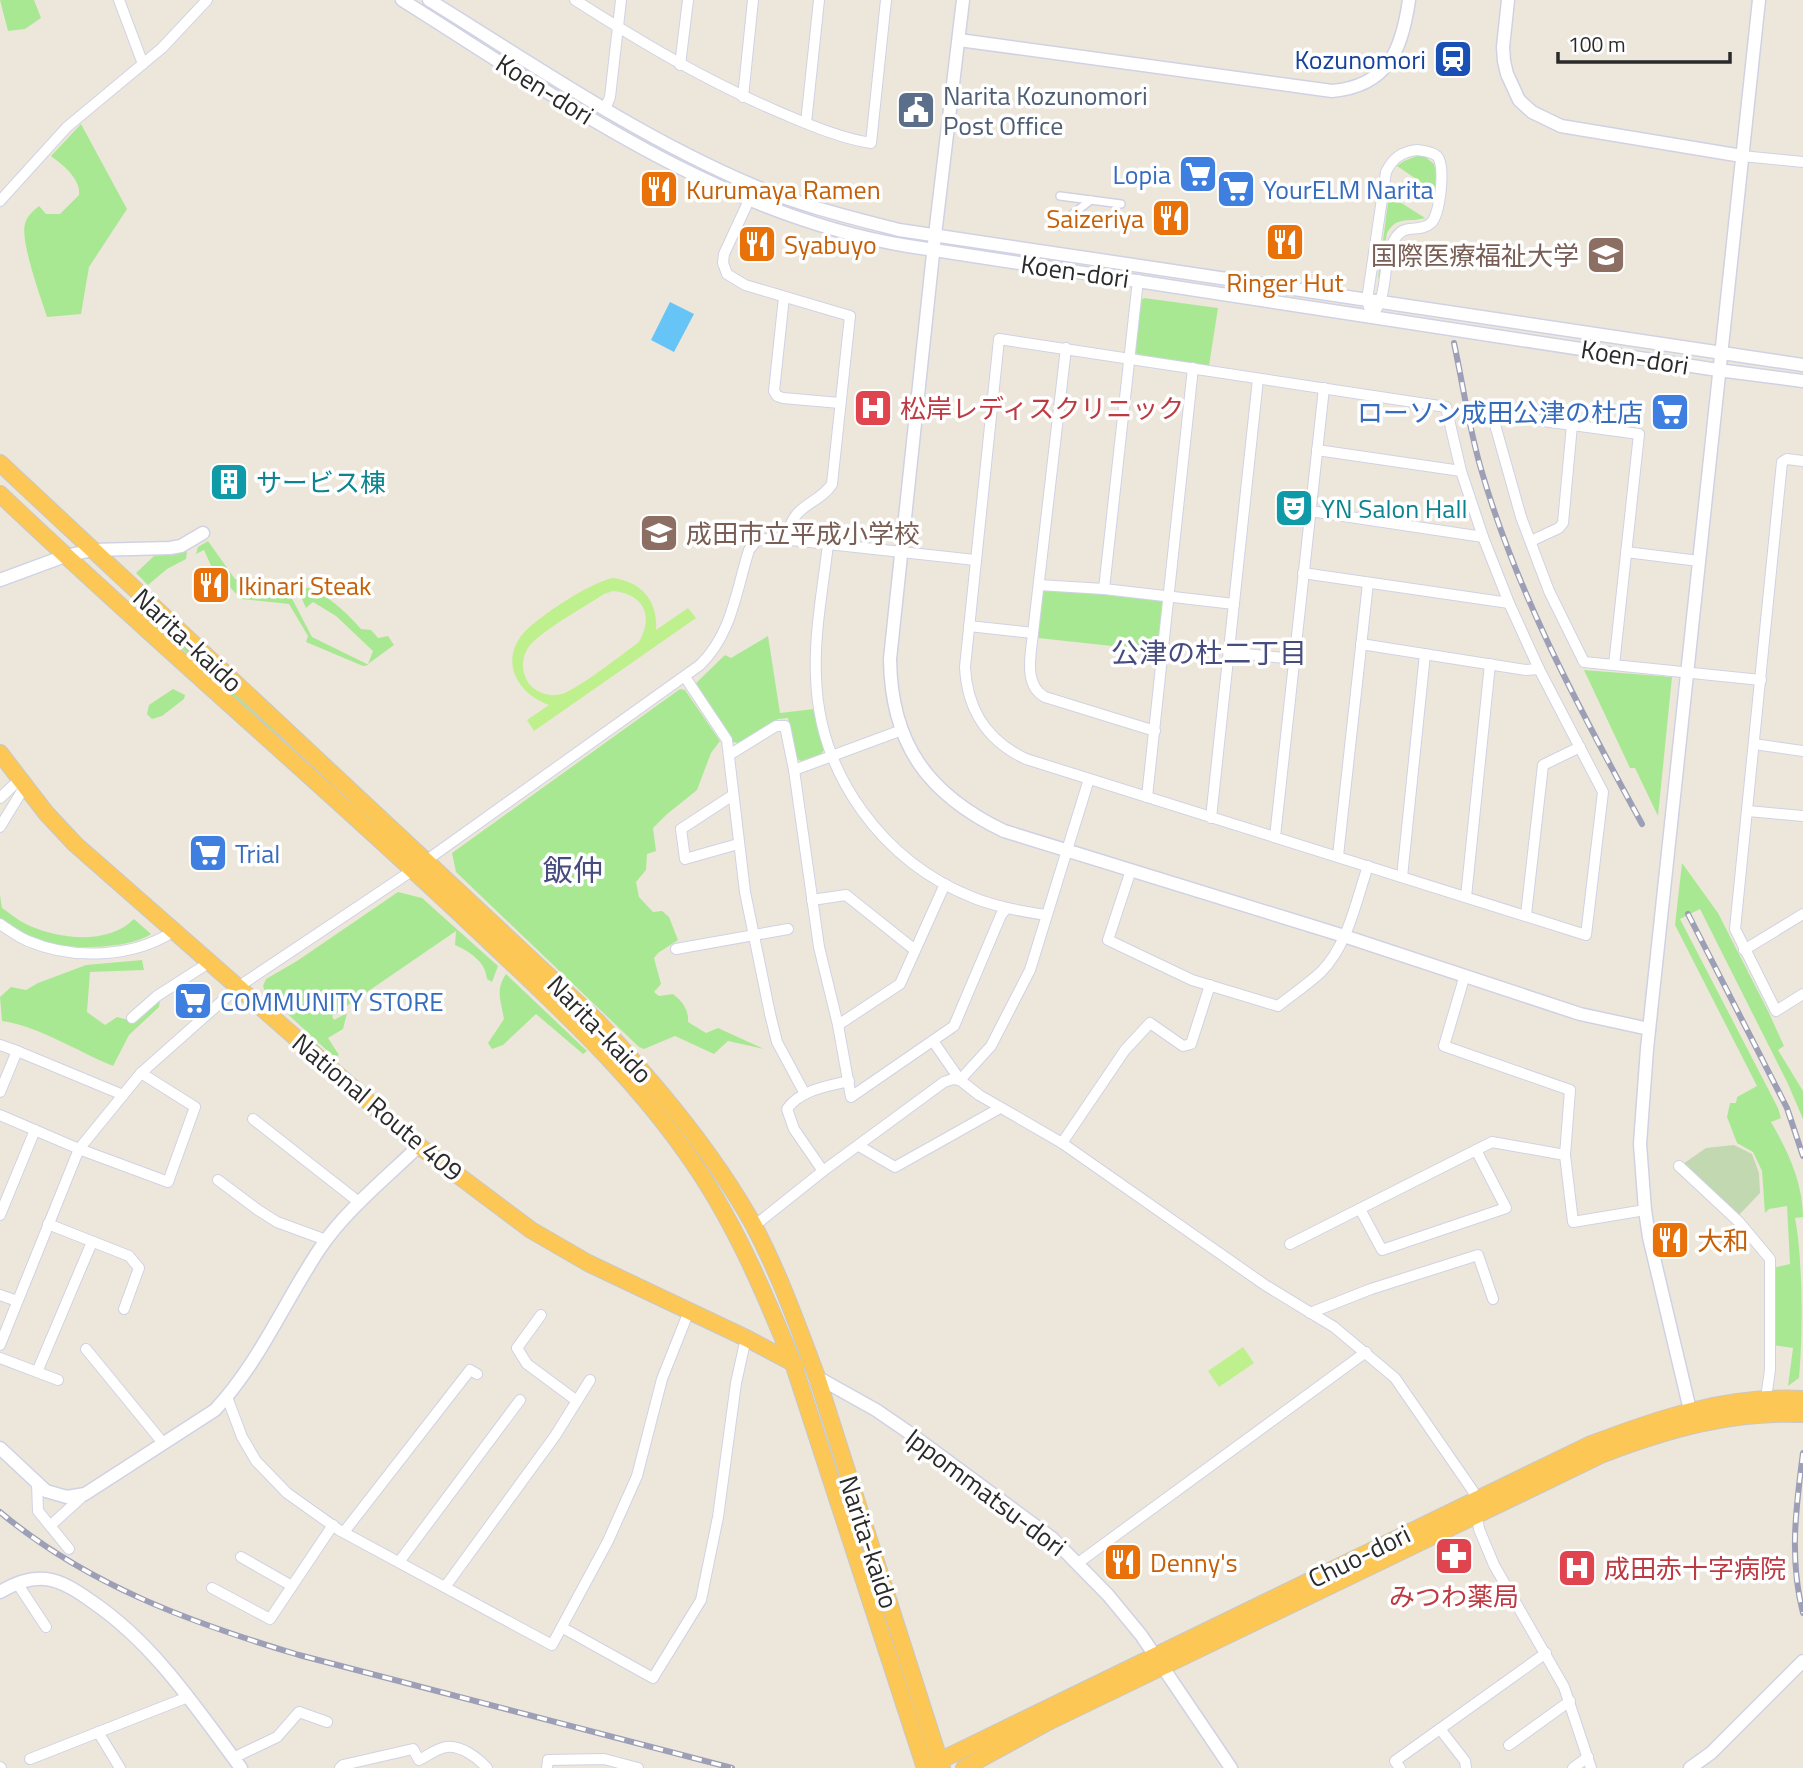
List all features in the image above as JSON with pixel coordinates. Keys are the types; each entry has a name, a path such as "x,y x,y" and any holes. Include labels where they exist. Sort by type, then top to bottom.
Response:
{"highway":[{"name":"Narita-kaido","path":"0,463 419,866 577,1025 647,1101 685,1150 714,1194 768,1300 793,1363 935,1766"},
{"name":"Narita-kaido","path":"0,494 65,555 597,1021 652,1081 706,1152 754,1226 798,1326 817,1377 935,1766"},
{"name":"National Route 409","path":"0,753 22,783 75,844 419,1146 554,1245 746,1338 817,1377"},
{"name":"Chuo-dori","path":"1476,1508 1589,1445 1645,1423 1690,1410 1803,1399"},
{"name":"Chuo-dori","path":"935,1766 1159,1662 1476,1508 1603,1454 1653,1435 1774,1403 1803,1415"},
{"name":"Chuo-dori","path":"964,1768 1159,1662"}],"street":[{"path":"119,0 143,64"},
{"path":"0,201 66,127 143,64 207,0"},
{"name":"Koen-dori","path":"401,0 639,146 749,200 836,230 933,250 1803,381"},
{"name":"Koen-dori","path":"429,0 657,140 754,186 837,214 899,230 1803,365"},
{"path":"575,0 680,65 743,97 806,124 870,144 886,0"},
{"path":"605,109 610,97 621,0"},
{"path":"680,65 688,0"},
{"path":"743,97 753,0"},
{"path":"806,124 819,0"},
{"path":"963,0 933,250 890,659 891,685 902,730 915,757 932,781 953,802 1004,831 1344,936 1580,1014 1649,1029"},
{"path":"960,40 1332,91 1366,83 1385,69 1398,47 1409,0"},
{"path":"1507,0 1503,47 1507,74 1519,100 1547,121 1561,126 1742,156 1803,162"},
{"path":"1690,1410 1649,1237 1640,1143 1649,1029 1759,0"},
{"path":"1406,151 1428,151 1436,156 1442,169 1437,213 1430,225 1423,228 1411,227 1396,236 1390,251 1382,302 1372,317 1367,300 1386,172 1391,163 1406,151"},
{"path":"1060,196 1121,204"},
{"path":"749,200 724,254 723,268 732,279 850,316 830,487 803,507 788,529 787,540"},
{"path":"1057,226 1091,200"},
{"path":"1104,589 1138,280"},
{"path":"784,297 774,391 777,396 783,398 840,403"},
{"path":"999,338 1129,359 1446,407 1461,471 1509,603 1539,669 1603,792 1586,935 1013,753 1001,745 981,723 965,683 975,560 999,338"},
{"path":"1066,348 1029,672 1040,695 1155,731"},
{"path":"1147,797 1193,368"},
{"path":"1211,818 1258,379"},
{"path":"1275,836 1324,388"},
{"path":"1614,665 1639,434 1492,414 1521,517 1549,591 1584,662 1761,680"},
{"path":"1531,541 1559,528 1563,523 1573,425"},
{"path":"1317,450 1461,471"},
{"path":"1803,461 1787,459 1782,462 1735,929 1776,1011 1803,994"},
{"path":"1310,512 1483,537"},
{"path":"0,580 65,555 93,550 170,548 191,541 203,533"},
{"path":"0,1345 79,1149 141,1073 238,987 419,866 685,677 710,655 727,629 752,545 756,541 767,538 975,560"},
{"path":"828,544 818,632 816,679 819,708 831,756 860,808 891,846 945,884 973,898 1006,909 1046,915"},
{"path":"1626,552 1699,561"},
{"path":"1303,573 1509,603"},
{"path":"1338,856 1368,583"},
{"path":"1039,585 1104,589 1234,604"},
{"path":"969,626 1033,633"},
{"path":"1361,644 1526,670 1539,669"},
{"path":"1228,652 1293,659"},
{"path":"1402,877 1425,654"},
{"path":"1466,897 1490,664"},
{"path":"685,677 727,740 738,844 777,1042 805,1094"},
{"path":"729,755 776,726 785,726 794,770 819,947 838,1025 851,1097 954,1026 1001,915 1006,909"},
{"path":"794,770 902,730"},
{"path":"1754,744 1803,751"},
{"path":"1526,915 1543,765 1580,747"},
{"path":"960,1080 991,1046 1030,970 1089,779"},
{"path":"0,799 22,783"},
{"path":"0,827 22,783"},
{"path":"733,795 681,830 685,859 738,844"},
{"path":"1748,811 1803,816"},
{"path":"1131,870 1108,940 1192,980 1278,1006 1322,970 1344,936 1368,866"},
{"path":"838,1025 900,984 945,884"},
{"path":"812,900 846,895 915,950"},
{"path":"1744,950 1803,914"},
{"path":"0,924 26,941 58,950 94,953 139,947 160,940 174,931"},
{"path":"676,949 788,929"},
{"path":"132,1018 157,996 210,962"},
{"path":"1465,975 1444,1046 1570,1090 1565,1155 1573,1222 1646,1210"},
{"path":"1062,1143 1125,1051 1150,1023 1183,1046 1191,1044 1210,985"},
{"path":"933,1041 960,1080 1000,1108 1062,1143 1265,1285 1334,1327 1395,1378 1473,1491 1479,1529 1494,1565 1546,1653 1570,1702 1589,1763 1573,1768"},
{"path":"0,1045 123,1095"},
{"path":"0,1092 17,1051"},
{"path":"0,1115 79,1149 168,1182 195,1107 141,1073"},
{"path":"754,1226 823,1171 944,1082 960,1080"},
{"path":"823,1171 794,1129 787,1109 791,1102 805,1094 849,1081"},
{"path":"859,1146 895,1167 1000,1108"},
{"path":"253,1119 360,1203"},
{"path":"0,1215 35,1130"},
{"path":"1290,1244 1492,1142 1565,1155"},
{"path":"50,1526 85,1494 215,1409 227,1397 326,1240 419,1146"},
{"path":"1360,1209 1382,1250 1506,1208 1476,1150"},
{"path":"1679,1166 1739,1222 1770,1259 1770,1370 1774,1403"},
{"path":"218,1180 277,1222 326,1240"},
{"path":"48,1224 129,1256 139,1268 124,1309"},
{"path":"37,1372 92,1242"},
{"path":"1310,1313 1371,1289 1478,1255 1493,1299"},
{"path":"0,1294 17,1301"},
{"path":"227,1397 242,1437 256,1461 286,1493 344,1532 552,1645 608,1541 637,1476 662,1380 689,1311"},
{"path":"541,1315 517,1348 527,1364 577,1401"},
{"path":"563,1628 653,1678 701,1600 718,1517 736,1383 746,1338"},
{"path":"86,1349 163,1443"},
{"path":"1078,1563 1366,1352"},
{"path":"0,1358 58,1380"},
{"path":"344,1532 470,1370 477,1374"},
{"name":"Ippommatsu-dori","path":"817,1377 876,1409 945,1458 1039,1527 1078,1563 1108,1595 1159,1662 1231,1768"},
{"path":"445,1587 555,1436 590,1380"},
{"path":"400,1562 520,1400"},
{"path":"0,1448 46,1491 67,1497 85,1494"},
{"path":"37,1483 38,1511 69,1549"},
{"path":"212,1588 270,1619 333,1525"},
{"path":"241,1557 292,1586"},
{"path":"0,1592 17,1583 46,1579 87,1597 120,1620 143,1642 237,1763 277,1737 299,1712 327,1722"},
{"path":"17,1583 46,1627"},
{"path":"1400,1768 1395,1761 1546,1653"},
{"path":"1690,1768 1711,1753 1800,1663"},
{"path":"30,1759 188,1697"},
{"path":"1508,1745 1570,1702"},
{"path":"1440,1729 1465,1761 1466,1768"},
{"path":"98,1732 120,1768"},
{"path":"340,1768 343,1765 413,1749 419,1760 446,1747 462,1750 480,1760 487,1768"},
{"path":"547,1768 548,1760 604,1759 638,1768"}],"green space":[{"path":"0,0 34,0 41,18 25,29 8,31"},
{"path":"81,124 127,209 89,267 81,314 47,317 28,256 25,224 39,206 46,214 60,214 79,195 74,178 51,156"},
{"path":"1417,156 1424,156 1434,164 1437,176 1434,191 1397,166"},
{"path":"1389,195 1425,218 1399,222 1391,227 1387,233 1378,278"},
{"path":"1144,298 1218,308 1209,366 1138,356 1135,351 1140,301"},
{"path":"208,541 235,579 285,585 312,637 369,665 363,666 306,642 308,636 289,604 241,599 212,568 204,550 196,554 198,547"},
{"path":"187,551 186,559 167,569 148,585 136,573 154,556"},
{"path":"613,578 623,580 640,589 651,602 656,630 688,608 696,618 534,731 527,720 549,705 529,694 516,678 512,658 515,647 521,636 550,611","holes":["613,591 624,593 639,602 646,615 639,642 590,678 562,694 546,694 532,687 525,677 523,665 525,653 532,643 604,594"]},
{"path":"296,586 323,595 361,629 371,630 378,638 388,636 394,645 368,664 373,651 336,616 313,602 306,608"},
{"path":"1049,589 1163,601 1158,651 1038,638 1043,592"},
{"path":"134,597 283,737 281,740 130,601"},
{"path":"768,636 780,713 814,709 824,750 821,754 801,761 796,758 788,718 778,719 738,743 733,742 696,683 725,655 731,658"},
{"path":"1584,670 1672,677 1658,816 1635,768 1630,768"},
{"path":"173,689 185,695 184,699 162,716 152,719 147,714 149,705"},
{"path":"680,689 685,690 720,741 711,753 697,790 653,828 656,851 647,854 646,870 636,882 639,897 653,912 662,911 669,917 678,940 654,958 661,984 654,992 659,996 673,994 685,1006 688,1022 706,1033 718,1028 764,1049 728,1041 714,1054 675,1036 644,1049 639,1047 456,872 452,853"},
{"path":"1682,863 1718,913 1784,1046 1778,1050 1803,1091 1803,1119 1700,909 1680,919 1778,1108 1781,1118 1771,1122 1789,1156 1800,1192 1803,1217 1795,1218 1801,1275 1799,1378 1788,1386 1793,1348 1773,1345 1773,1268 1790,1264 1787,1206 1769,1209 1765,1213 1762,1171 1753,1152 1737,1143 1727,1117 1730,1103 1736,1103 1737,1097 1757,1086 1675,925"},
{"path":"398,892 422,898 498,966 492,982 487,979 484,967 476,958 455,945 456,931 332,1016 334,1020 347,1013 343,1029 328,1038 339,1055 334,1057 266,994 263,986 266,979"},
{"path":"0,895 2,908 16,918 55,934 98,936 111,933 134,919 151,934 127,943 96,947 64,946 38,941 18,932 0,919"},
{"path":"142,960 144,970 90,972 87,1012 105,1025 117,1017 132,1021 160,1000 159,1007 129,1035 113,1066 31,1028 2,1021 0,997 11,987 26,990 86,965"},
{"path":"506,974 587,1051 583,1054 536,1014 503,1045 492,1049 488,1043 504,1019 500,991"},
{"path":"1734,1145 1752,1154 1759,1173 1760,1193 1737,1217 1683,1164 1706,1148"},
{"path":"1243,1347 1254,1363 1219,1387 1208,1371"}],"water":[{"path":"670,302 694,314 674,352 651,340"}],"railway":[{"path":"1454,343 1477,454 1513,561 1573,695 1642,824"},
{"path":"1688,914 1787,1108 1803,1156"},
{"path":"1803,1453 1796,1513 1795,1553 1803,1613"},
{"path":"0,1512 33,1538 105,1581 142,1599 219,1629 299,1655 732,1768"}],"place":[{"name":"Kozunomori","path":"1453,59"},
{"name":"Narita Kozunomori Post Office","path":"916,110"},
{"name":"Lopia","path":"1198,174"},
{"name":"Kurumaya Ramen","path":"659,189"},
{"name":"YourELM Narita","path":"1236,189"},
{"name":"Saizeriya","path":"1171,218"},
{"name":"Ringer Hut","path":"1285,242"},
{"name":"Syabuyo","path":"757,244"},
{"name":"国際医療福祉大学","path":"1606,255"},
{"name":"松岸レディスクリニック","path":"873,408"},
{"name":"ローソン成田公津の杜店","path":"1670,412"},
{"name":"サービス棟","path":"229,482"},
{"name":"YN Salon Hall","path":"1294,508"},
{"name":"成田市立平成小学校","path":"659,533"},
{"name":"Ikinari Steak","path":"211,585"},
{"name":"Trial","path":"208,853"},
{"name":"COMMUNITY STORE","path":"193,1001"},
{"name":"大和","path":"1670,1240"},
{"name":"みつわ薬局","path":"1454,1556"},
{"name":"Denny's","path":"1123,1562"},
{"name":"成田赤十字病院","path":"1577,1568"}],"district":[{"name":"公津の杜二丁目","path":"1209,652"},
{"name":"飯仲","path":"573,870"}]}
